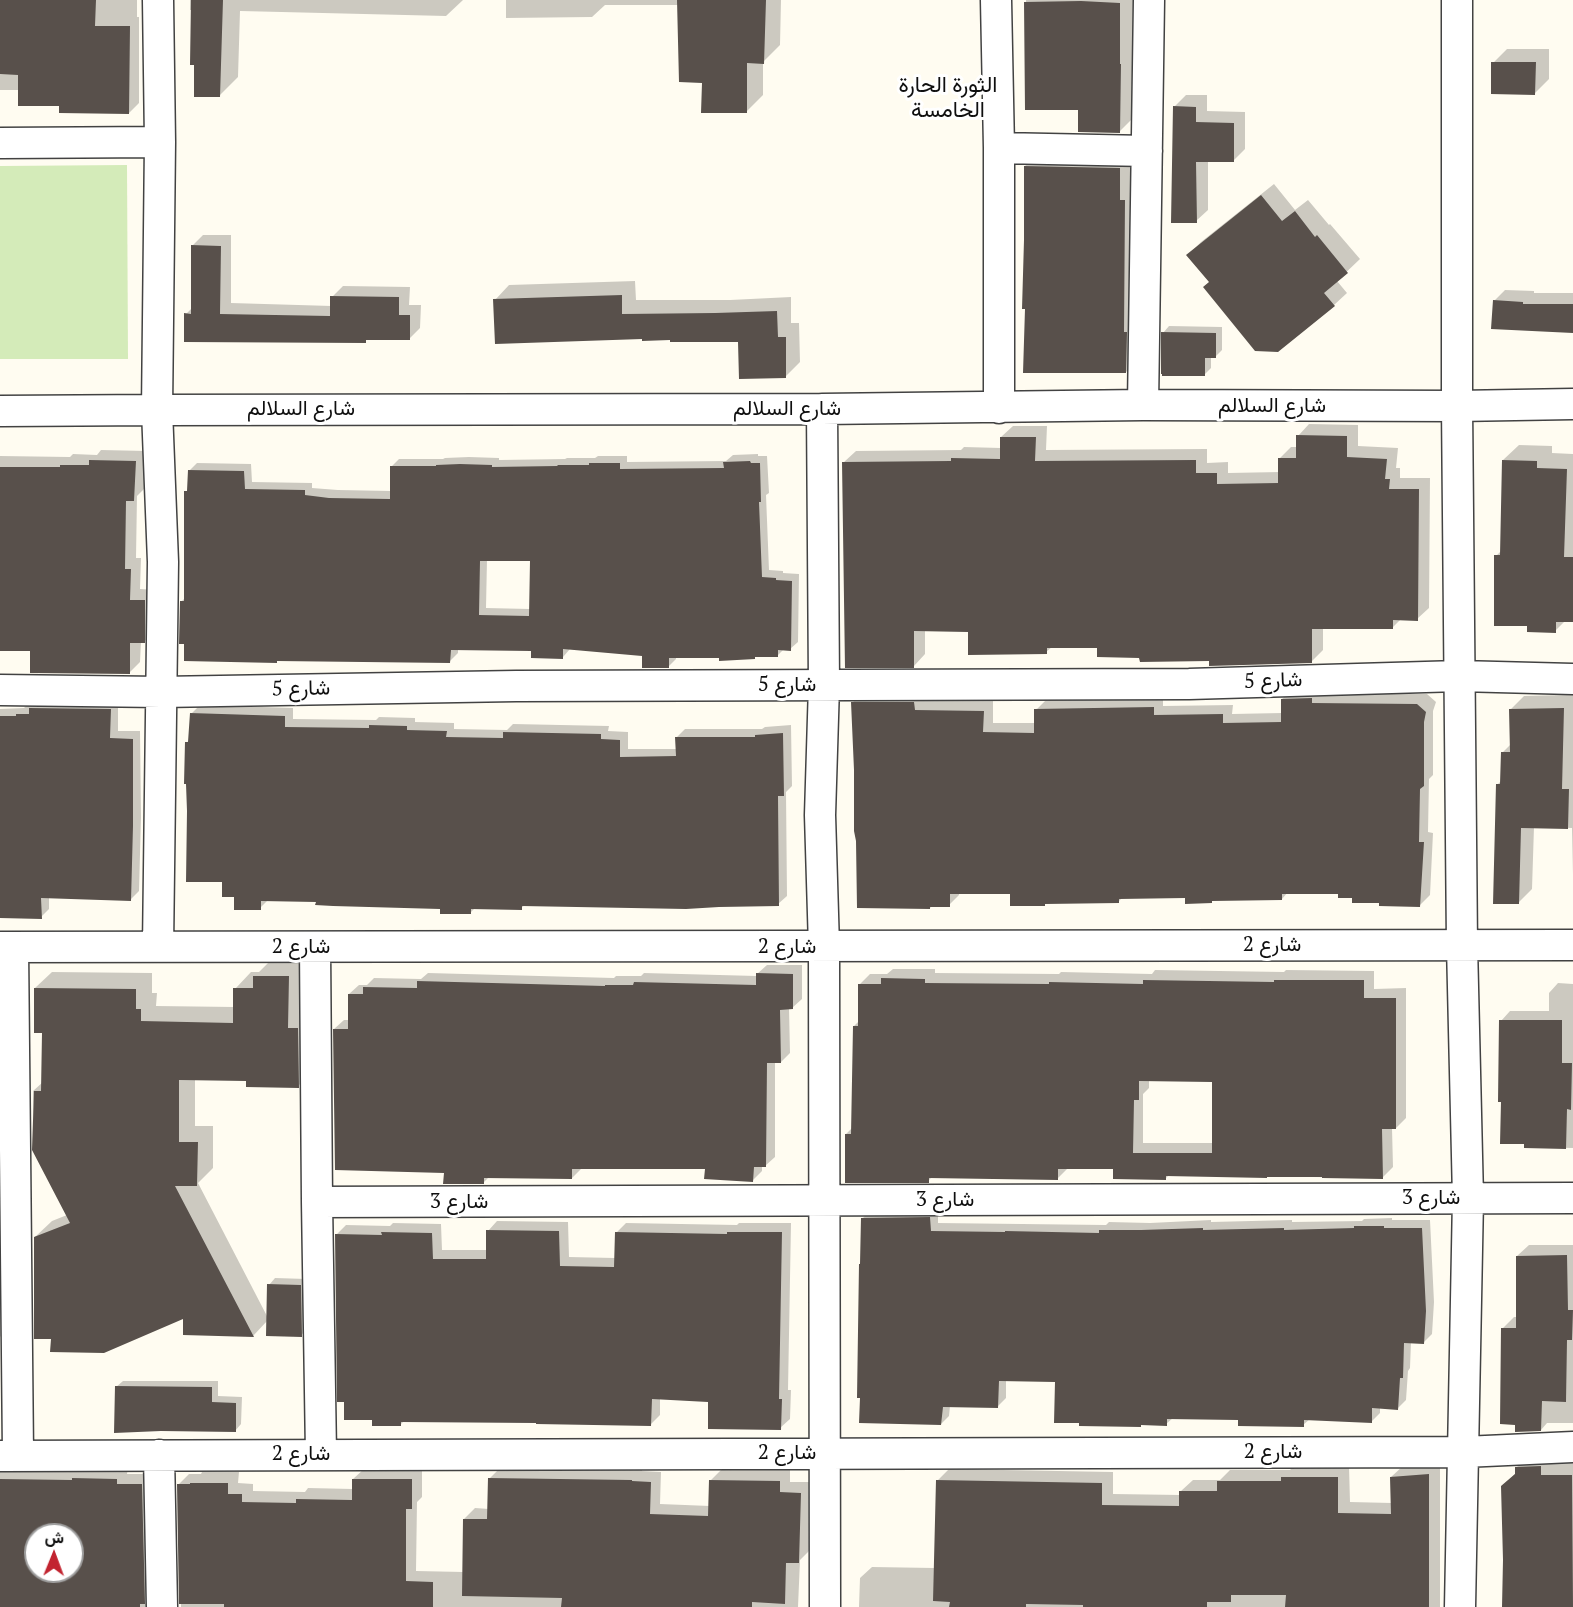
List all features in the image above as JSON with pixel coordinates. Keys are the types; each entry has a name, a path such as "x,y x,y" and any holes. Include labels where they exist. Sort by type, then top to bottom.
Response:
{"street":[{"path":"158,0 160,142 157,410 163,562 158,947"},
{"path":"996,0 999,148 999,408"},
{"path":"1143,405 1149,0"},
{"path":"1457,0 1457,406 1462,945 1468,1198 1460,1607"},
{"path":"0,143 160,142"},
{"path":"999,148 1146,151"},
{"name":"شارع السلالم","path":"0,411 1573,404"},
{"path":"822,409 824,685 820,815 824,947 825,1607"},
{"name":"شارع 5","path":"0,690 161,692 516,686 1189,684 1460,676 1573,679"},
{"name":"شارع 2","path":"6,947 1573,945"},
{"path":"6,947 9,1456"},
{"path":"315,947 321,1454"},
{"name":"شارع 3","path":"317,1202 1573,1198"},
{"name":"شارع 2","path":"9,1456 1464,1452 1573,1447"},
{"path":"159,1455 162,1607"}],"green space":[{"path":"127,165 128,359 0,359 0,166"}],"building":[{"path":"0,0 96,0 95,26 130,26 129,114 59,113 59,106 18,106 18,75 0,74"},
{"path":"191,0 223,0 220,97 194,97 194,65 190,65"},
{"path":"677,0 766,0 764,64 747,63 747,113 701,113 702,83 679,82"},
{"path":"1024,2 1120,3 1120,133 1078,132 1078,110 1025,110"},
{"path":"1491,62 1536,62 1535,95 1491,94"},
{"path":"1173,106 1196,107 1196,122 1234,123 1234,162 1196,162 1197,223 1171,223"},
{"path":"1024,166 1120,168 1120,200 1125,200 1126,373 1023,373"},
{"path":"1261,195 1282,221 1295,211 1348,273 1324,293 1335,306 1278,352 1255,351 1203,287 1209,282 1186,255"},
{"path":"191,245 221,246 220,314 330,316 330,296 399,297 399,315 410,315 410,340 366,340 366,343 184,342 184,313 191,314"},
{"path":"622,295 622,314 777,311 778,337 786,337 786,378 739,379 738,342 670,342 670,340 642,341 642,339 495,344 493,299"},
{"path":"1493,300 1523,302 1523,304 1573,304 1573,333 1491,329"},
{"path":"1161,332 1216,333 1216,358 1205,358 1205,376 1162,376"},
{"path":"1296,435 1347,436 1347,457 1387,459 1385,479 1390,479 1389,489 1419,489 1418,621 1393,620 1393,629 1312,629 1312,663 1209,666 1209,661 1140,662 1139,658 1097,657 1097,648 1047,648 1047,654 968,655 968,632 914,631 914,668 845,668 842,462 951,461 951,458 1000,459 1000,437 1036,437 1035,461 1196,460 1196,473 1217,473 1217,484 1278,483 1278,458 1296,458"},
{"path":"89,460 136,461 134,501 126,501 125,569 131,569 130,600 145,600 145,643 130,643 130,674 30,673 30,651 0,651 0,467 89,465"},
{"path":"1502,460 1537,461 1537,468 1567,469 1564,557 1573,557 1573,622 1556,622 1556,633 1527,632 1527,626 1494,626 1494,555 1500,555"},
{"path":"723,462 760,463 762,577 792,581 791,651 778,650 778,657 719,661 719,658 669,658 669,668 642,668 642,656 563,649 563,659 531,658 531,651 451,650 450,663 184,661 184,644 179,644 180,601 184,601 184,491 187,491 188,470 244,471 245,489 305,490 305,495 329,498 390,499 390,466 460,464 492,465 492,467 620,463 620,469 724,468","holes":["480,561 530,561 529,616 479,615"]},
{"path":"1312,698 1312,703 1417,704 1426,712 1424,786 1420,789 1419,842 1424,842 1420,907 1352,903 1352,898 1338,898 1338,894 1282,894 1282,900 1212,901 1212,903 1185,904 1185,898 1119,899 1119,903 1010,906 1010,894 950,894 950,907 857,908 851,702 914,702 915,710 984,711 983,732 1034,733 1034,709 1154,707 1154,715 1223,714 1223,723 1281,722 1281,699"},
{"path":"29,708 111,709 110,738 133,739 131,901 41,898 42,919 0,918 0,716 29,714"},
{"path":"1564,708 1562,789 1569,789 1568,829 1521,828 1519,904 1493,904 1496,784 1500,784 1501,752 1510,752 1509,709"},
{"path":"190,713 285,716 285,727 407,726 407,730 447,731 446,737 503,738 503,732 601,734 601,739 620,740 620,757 676,756 675,737 755,737 755,735 783,733 784,796 778,796 779,906 686,909 522,906 522,910 471,909 471,914 440,914 440,909 261,901 261,910 234,910 234,897 222,897 222,882 186,882 187,811 186,784 184,784 185,742 188,742"},
{"path":"756,973 793,974 793,1009 780,1010 781,1063 767,1063 766,1167 754,1167 753,1182 704,1179 705,1169 572,1169 572,1179 484,1178 484,1184 443,1184 444,1173 335,1170 333,1029 348,1029 348,994 363,994 363,987 417,988 417,981 605,986 633,985 634,982 756,985"},
{"path":"253,976 289,976 288,1028 298,1028 299,1088 246,1087 246,1081 179,1080 179,1142 198,1142 197,1186 175,1186 254,1337 183,1335 183,1319 104,1353 50,1352 51,1339 34,1339 34,1237 70,1223 32,1150 34,1091 41,1091 42,1033 34,1033 34,988 136,989 136,1009 141,1009 141,1021 233,1023 233,988 253,988"},
{"path":"881,978 925,979 925,983 1049,984 1049,982 1143,984 1143,980 1274,982 1274,980 1364,980 1364,998 1396,998 1396,1129 1382,1129 1383,1179 1166,1176 1166,1180 1113,1179 1113,1169 1058,1169 1058,1180 929,1178 929,1183 845,1183 845,1134 851,1134 853,1026 858,1026 858,984 881,984","holes":["1139,1081 1212,1082 1212,1153 1133,1153 1134,1100 1139,1100"]},
{"path":"1499,1020 1562,1020 1562,1063 1572,1063 1571,1110 1567,1109 1566,1149 1524,1148 1524,1144 1500,1144"},
{"path":"930,1217 931,1231 1099,1233 1099,1230 1203,1228 1203,1230 1284,1228 1284,1230 1384,1226 1384,1228 1422,1228 1426,1311 1424,1344 1404,1343 1403,1378 1400,1378 1398,1410 1372,1408 1372,1423 1304,1420 1304,1427 1238,1426 1238,1420 1167,1419 1167,1426 1079,1426 1079,1423 1054,1423 1055,1382 999,1381 998,1408 943,1407 941,1425 859,1423 860,1398 857,1398 861,1218"},
{"path":"486,1230 559,1231 560,1266 614,1267 615,1232 727,1234 727,1232 782,1232 779,1399 782,1399 781,1430 708,1429 708,1402 652,1399 651,1426 401,1422 401,1426 372,1426 372,1420 344,1420 344,1402 337,1402 335,1234 432,1233 433,1259 486,1259"},
{"path":"1567,1255 1568,1310 1573,1310 1572,1340 1567,1340 1566,1402 1542,1401 1541,1431 1515,1432 1515,1425 1500,1424 1501,1328 1516,1328 1516,1256"},
{"path":"267,1284 301,1285 302,1337 266,1336"},
{"path":"115,1386 212,1387 212,1402 236,1403 236,1432 114,1433"},
{"path":"1541,1466 1541,1475 1572,1475 1573,1607 1502,1607 1501,1486 1515,1474 1515,1467"},
{"path":"1429,1474 1429,1607 1285,1607 1286,1595 1231,1595 1231,1602 1207,1602 1207,1607 1083,1607 1083,1605 1026,1604 1026,1607 949,1607 950,1602 933,1601 936,1480 1102,1483 1102,1505 1179,1506 1179,1491 1217,1491 1217,1481 1281,1481 1281,1477 1338,1477 1338,1513 1391,1514 1390,1477"},
{"path":"488,1478 651,1482 650,1514 708,1516 709,1480 780,1481 780,1492 801,1493 799,1563 786,1563 785,1604 752,1602 752,1607 561,1607 562,1598 462,1596 463,1519 487,1519"},
{"path":"0,1479 117,1479 117,1484 142,1484 145,1604 140,1604 140,1607 0,1607"},
{"path":"352,1479 412,1479 412,1509 406,1509 406,1581 433,1582 433,1607 224,1607 224,1604 179,1604 177,1484 228,1483 228,1494 242,1494 242,1502 296,1503 296,1499 352,1500"}],"district":[{"name":"الثورة الحارة الخامسة","path":"948,98"}]}
